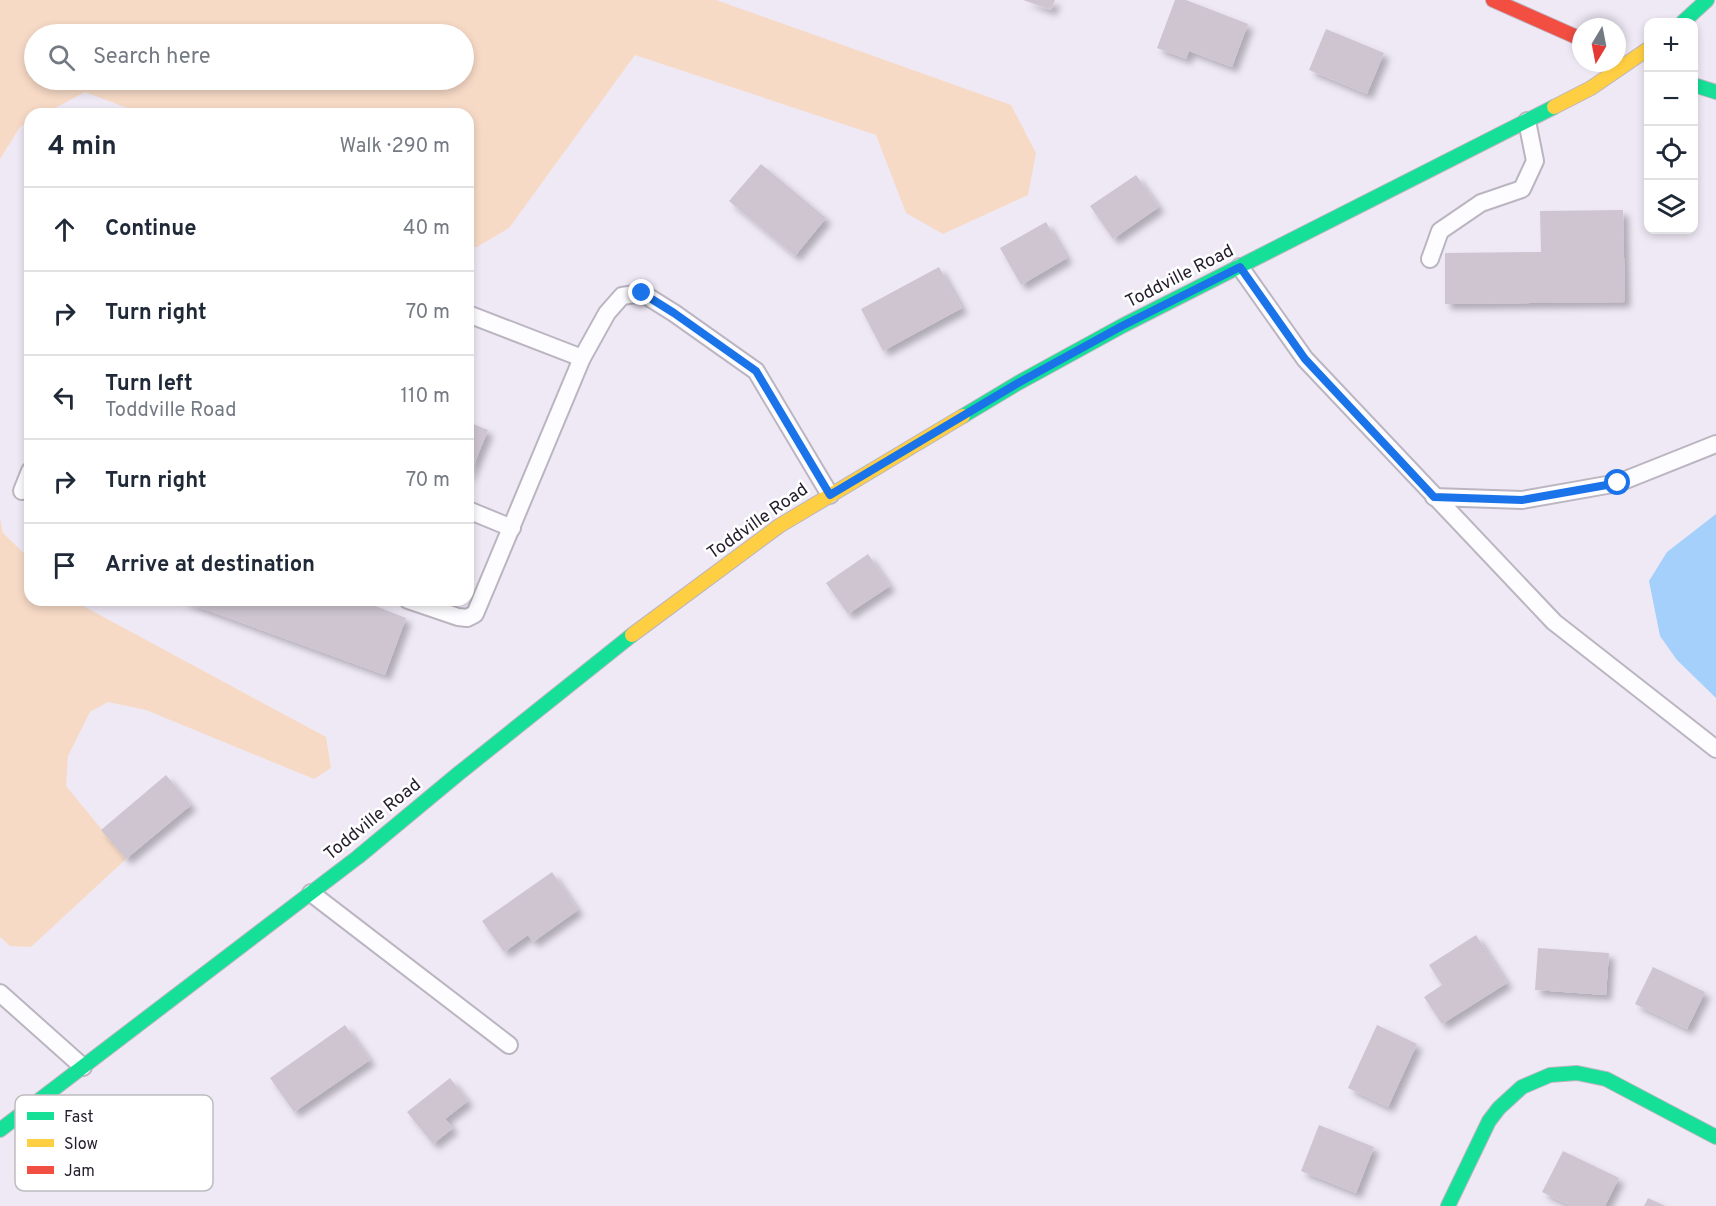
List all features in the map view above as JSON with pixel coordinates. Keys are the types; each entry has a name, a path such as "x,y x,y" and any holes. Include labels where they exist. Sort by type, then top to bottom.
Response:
{"street":[{"path":"1493,0 1572,35"},
{"path":"1687,18 1707,0"},
{"name":"Toddville Road","path":"46,1095 311,893 640,628 779,526 1018,383 1122,326 1592,88 1644,53"},
{"path":"1632,62 1644,66"},
{"path":"1698,86 1716,92"},
{"path":"1448,1206 1489,1121 1499,1108 1522,1087 1550,1076 1577,1073 1606,1078 1716,1137"},
{"name":"Toddville Road","path":"0,1130 15,1119"}],"lane":[{"path":"1430,259 1440,231 1480,203 1522,189 1534,161 1527,121"},
{"path":"1240,267 1305,359 1554,622 1716,749"},
{"path":"426,606 458,617 466,618 475,614 582,358 607,313 622,296 642,293 756,371 830,495"},
{"path":"474,316 582,358"},
{"path":"1434,497 1522,500 1618,483 1716,444"},
{"path":"22,491 24,486"},
{"path":"474,512 512,528"},
{"path":"311,893 509,1045"},
{"path":"0,993 83,1067"}],"shaded area":[{"path":"0,0 716,0 1011,105 1036,153 1028,195 943,234 906,213 876,135 635,55 509,228 477,247 474,247 474,108 127,108 85,92 55,108 24,108 24,125 20,127 0,159"},
{"path":"0,518 3,533 24,553 24,606 83,606 326,737 331,768 314,779 146,710 108,702 90,712 68,756 66,786 126,859 31,947 10,946 0,937"}],"water":[{"path":"1716,514 1716,698 1677,660 1660,636 1649,581 1667,552"}],"building":[{"path":"1023,0 1055,0 1051,10"},
{"path":"1175,0 1186,0 1248,24 1232,67 1189,51 1186,59 1157,48"},
{"path":"1326,29 1384,53 1367,94 1309,70"},
{"path":"761,164 826,218 795,256 729,201"},
{"path":"1136,175 1159,207 1113,239 1090,206"},
{"path":"1623,210 1625,302 1445,304 1445,253 1541,252 1540,211"},
{"path":"1046,222 1067,258 1021,285 1000,248"},
{"path":"939,267 962,308 883,351 861,309"},
{"path":"474,424 488,430 474,464"},
{"path":"868,554 890,586 848,614 826,583"},
{"path":"195,606 375,606 406,618 385,675"},
{"path":"166,775 191,805 126,859 101,830"},
{"path":"552,872 578,910 533,942 528,935 504,952 482,921"},
{"path":"1476,935 1507,983 1442,1024 1424,997 1442,985 1429,965"},
{"path":"1538,948 1609,953 1606,995 1535,990"},
{"path":"1653,967 1705,992 1687,1029 1635,1004"},
{"path":"345,1025 370,1060 294,1112 270,1078"},
{"path":"1377,1025 1417,1044 1388,1107 1348,1088"},
{"path":"450,1078 468,1101 445,1119 453,1128 433,1144 407,1112"},
{"path":"1319,1125 1374,1147 1356,1193 1301,1171"},
{"path":"1563,1151 1619,1178 1605,1206 1571,1206 1542,1192"},
{"path":"1648,1198 1665,1206 1644,1206"}],"traffic: fast":[{"path":"1687,18 1707,0"},
{"path":"1698,86 1716,92"},
{"path":"963,416 1122,326 1554,107"},
{"path":"46,1095 358,857 632,635"},
{"path":"1448,1206 1489,1121 1499,1108 1522,1087 1550,1075 1577,1073 1606,1079 1716,1137"},
{"path":"0,1130 15,1119"}],"traffic: slow":[{"path":"1554,107 1591,88 1644,52"},
{"path":"632,635 779,526 963,416"}],"traffic: jam":[{"path":"1493,0 1572,35"}],"route":[{"path":"642,293 756,371 830,495 1018,383 1122,326 1240,267 1305,359 1434,497 1522,500 1618,483"}]}
